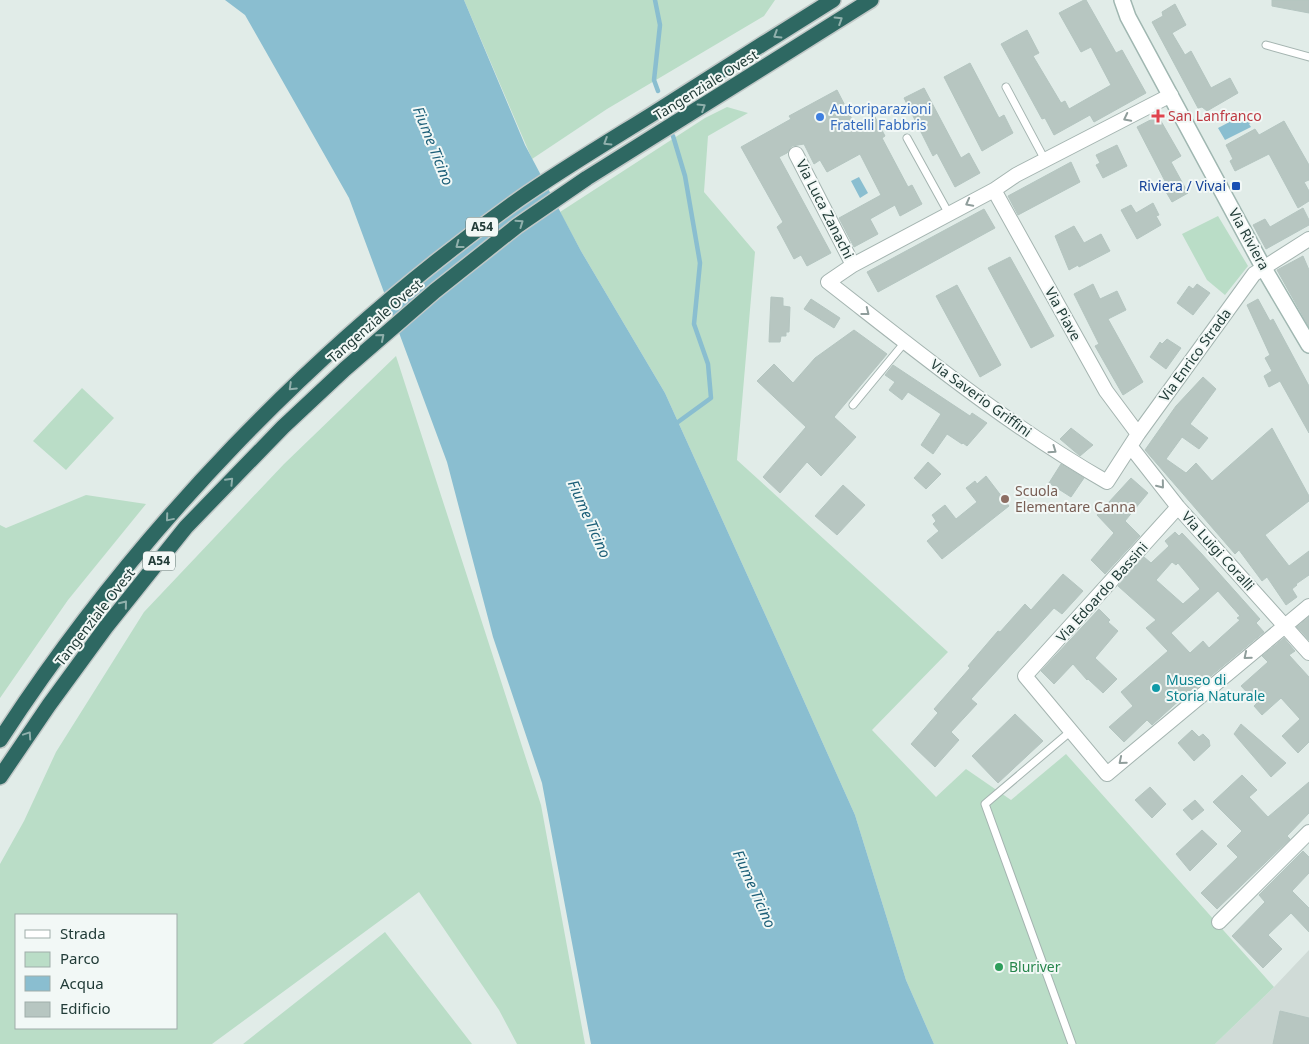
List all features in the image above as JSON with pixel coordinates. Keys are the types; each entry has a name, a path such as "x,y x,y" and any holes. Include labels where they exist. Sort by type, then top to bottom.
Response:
{"highway":[{"name":"Tangenziale Ovest","path":"0,740 34,687 100,601 173,513 248,430 327,353 418,276 517,201 833,0"},
{"name":"Tangenziale Ovest","path":"1,776 106,627 186,527 283,427 434,291 517,226 871,0"}],"street":[{"name":"Via Riviera","path":"1122,0 1128,17 1263,267 1309,345"},
{"name":"Via Luca Zanachi","path":"828,282 853,265 994,190 1045,160 1170,95"},
{"name":"Via Luca Zanachi","path":"796,154 853,265"},
{"name":"Via Piave","path":"994,190 1106,391 1138,434"},
{"name":"Via Enrico Strada","path":"1131,447 1138,434 1254,274 1309,239"},
{"name":"Via Saverio Griffini","path":"828,282 905,342 1061,456 1107,482 1131,447"},
{"name":"Via Luigi Coralli","path":"1131,447 1178,507 1309,653"},
{"name":"Via Edoardo Bassini","path":"1071,731 1025,676 1178,507"},
{"path":"1071,731 1107,774 1284,624 1309,606"},
{"path":"1219,922 1309,832"}],"lane":[{"path":"1266,45 1309,57"},
{"path":"1006,87 1045,160"},
{"path":"907,138 949,214"},
{"path":"852,405 905,342"},
{"path":"1071,731 985,804 1072,1044"}],"shaded area":[{"path":"1309,950 1309,1044 1215,1044 1274,987"}],"green space":[{"path":"464,0 775,0 764,16 607,109 532,159"},
{"path":"727,107 748,113 708,136 704,192 755,252 737,460 948,652 872,730 936,797 966,769 1011,800 1066,754 1274,987 1215,1044 934,1044 906,980 855,815 783,654 665,393 560,212 705,118"},
{"path":"1218,216 1248,266 1225,295 1207,280 1182,234"},
{"path":"396,356 541,805 585,1044 517,1044 499,1010 419,892 212,1044 0,1044 0,864 24,821 56,752 144,612 284,464"},
{"path":"82,388 114,418 66,470 33,441"},
{"path":"86,495 146,504 68,600 0,698 0,525 6,528"},
{"path":"385,932 472,1044 243,1044"}],"water":[{"name":"Fiume Ticino","path":"225,0 464,0 525,145 581,251 665,393 783,654 855,815 906,980 934,1044 591,1044 542,783 493,637 447,462 349,198 245,15"},
{"path":"1243,115 1244,117 1248,115 1252,122 1249,124 1251,127 1225,140 1218,128"},
{"path":"859,177 868,193 860,198 851,181"}],"building":[{"path":"1086,0 1116,53 1122,50 1146,93 1094,122 1090,115 1054,135 1045,118 1042,119 1001,44 1027,30 1039,53 1033,56 1061,103 1065,101 1069,109 1111,85 1091,47 1081,52 1059,13"},
{"path":"1272,0 1309,0 1309,13 1272,6"},
{"path":"1175,4 1186,25 1172,33 1185,55 1191,51 1211,88 1230,78 1238,93 1207,111 1202,107 1198,108 1152,22 1163,16 1162,12"},
{"path":"970,63 999,118 1004,115 1013,133 982,151 944,77"},
{"path":"924,88 961,158 969,153 980,173 955,187 937,153 933,156 904,98"},
{"path":"837,90 856,127 875,117 885,136 882,138 908,187 912,185 922,204 900,216 895,205 870,219 878,234 854,247 839,218 881,195 860,154 827,172 820,160 814,164 804,144 792,146 787,153 779,157 831,253 807,266 801,255 794,259 777,227 783,222 741,147 791,119 789,116"},
{"path":"1158,116 1181,156 1171,162 1188,193 1172,202 1162,185 1166,183 1137,127"},
{"path":"1284,121 1309,165 1309,180 1304,182 1309,191 1309,201 1298,208 1269,154 1235,171 1230,161 1233,159 1226,145 1255,129 1259,135"},
{"path":"1117,145 1127,166 1103,178 1096,165 1100,163 1096,155"},
{"path":"1071,162 1080,182 1018,215 1008,196"},
{"path":"1153,203 1159,215 1156,216 1161,225 1137,239 1121,210 1131,205 1136,213"},
{"path":"1303,208 1309,220 1309,225 1266,249 1253,225 1265,219 1270,227"},
{"path":"984,209 995,228 878,292 867,272"},
{"path":"1074,226 1084,243 1101,234 1110,251 1069,270 1055,236"},
{"path":"1303,256 1309,270 1309,327 1277,270"},
{"path":"1010,257 1054,336 1031,348 988,268"},
{"path":"1093,284 1100,299 1117,291 1126,310 1108,319 1143,382 1123,395 1095,346 1099,344 1074,294"},
{"path":"1197,284 1210,293 1193,315 1177,303 1189,286 1193,289"},
{"path":"957,285 1001,365 980,377 936,296"},
{"path":"771,297 783,298 783,306 790,307 789,332 786,332 786,336 781,336 780,342 769,342"},
{"path":"811,299 840,318 834,328 804,309"},
{"path":"1258,299 1270,321 1273,319 1309,386 1309,433 1280,381 1269,387 1264,376 1272,371 1265,358 1270,355 1247,305"},
{"path":"854,330 887,354 834,417 856,437 821,476 807,462 780,493 763,477 806,427 757,381 774,364 793,383 815,358"},
{"path":"1167,339 1181,348 1166,369 1150,357 1160,342 1162,344"},
{"path":"893,365 970,416 972,413 987,423 967,446 947,434 933,454 921,445 941,414 908,392 902,400 889,390 895,382 885,375"},
{"path":"1203,377 1216,389 1190,424 1208,438 1199,449 1182,437 1166,459 1186,473 1196,463 1212,481 1272,428 1309,496 1309,501 1265,535 1289,566 1309,551 1309,575 1292,589 1297,597 1286,605 1267,577 1262,581 1239,550 1235,554 1145,450 1176,406"},
{"path":"1071,428 1093,445 1080,456 1060,439"},
{"path":"928,462 941,474 926,489 914,478"},
{"path":"1061,464 1084,478 1071,497 1049,483"},
{"path":"986,476 1009,506 942,559 927,541 939,531 933,524 936,521 932,515 945,505 956,519 977,502 966,488 975,481 977,484"},
{"path":"1131,478 1148,493 1125,521 1140,536 1105,574 1091,560 1114,533 1097,515"},
{"path":"843,485 865,505 837,535 815,516"},
{"path":"1175,532 1179,536 1182,533 1260,619 1256,623 1264,632 1194,690 1193,688 1152,725 1147,720 1124,742 1109,727 1133,706 1121,692 1168,651 1146,628 1156,620 1118,586 1144,557 1151,563 1169,546 1165,541","holes":["1172,562 1176,565 1178,563 1200,589 1183,604 1156,580","1218,591 1240,616 1237,618 1240,620 1209,648 1203,641 1190,653 1171,633"]},
{"path":"1063,574 1083,591 1062,614 1054,608 971,699 977,704 951,732 959,740 935,767 911,744 938,713 934,709 970,668 968,666 998,631 1000,632 1025,604 1031,610"},
{"path":"1099,609 1110,620 1108,622 1118,631 1095,658 1117,679 1103,693 1087,680 1073,664 1054,684 1041,671"},
{"path":"1309,617 1309,640 1297,627"},
{"path":"1284,638 1295,651 1289,655 1309,677 1309,742 1298,753 1282,736 1300,719 1281,698 1262,715 1254,706 1257,703 1241,686 1268,662 1262,656"},
{"path":"1015,714 1043,741 998,783 972,756"},
{"path":"1241,724 1286,763 1271,777 1234,734"},
{"path":"1192,730 1199,737 1203,734 1209,740 1210,746 1194,761 1178,743"},
{"path":"1242,775 1257,790 1249,797 1268,817 1309,782 1309,813 1287,836 1290,839 1217,909 1201,893 1238,857 1227,846 1242,831 1213,802"},
{"path":"1150,787 1166,804 1152,818 1135,800"},
{"path":"1195,800 1204,810 1192,820 1183,810"},
{"path":"1202,830 1217,844 1190,871 1176,854"},
{"path":"1303,851 1309,857 1309,873 1292,891 1309,908 1309,932 1291,913 1268,935 1282,949 1263,968 1232,936 1265,902 1259,895"},
{"path":"1280,1011 1309,1018 1309,1044 1273,1044"}],"waterway":[{"path":"655,0 660,25 654,80 658,91"},
{"path":"673,136 685,176 700,263 694,324 708,364 711,398 678,422"}],"place":[{"name":"San Lanfranco","path":"1158,116"},
{"name":"Autoriparazioni Fratelli Fabbris","path":"820,117"},
{"name":"Riviera / Vivai","path":"1236,186"},
{"name":"Scuola Elementare Canna","path":"1005,499"},
{"name":"Museo di Storia Naturale","path":"1156,688"},
{"name":"Bluriver","path":"999,967"}]}
